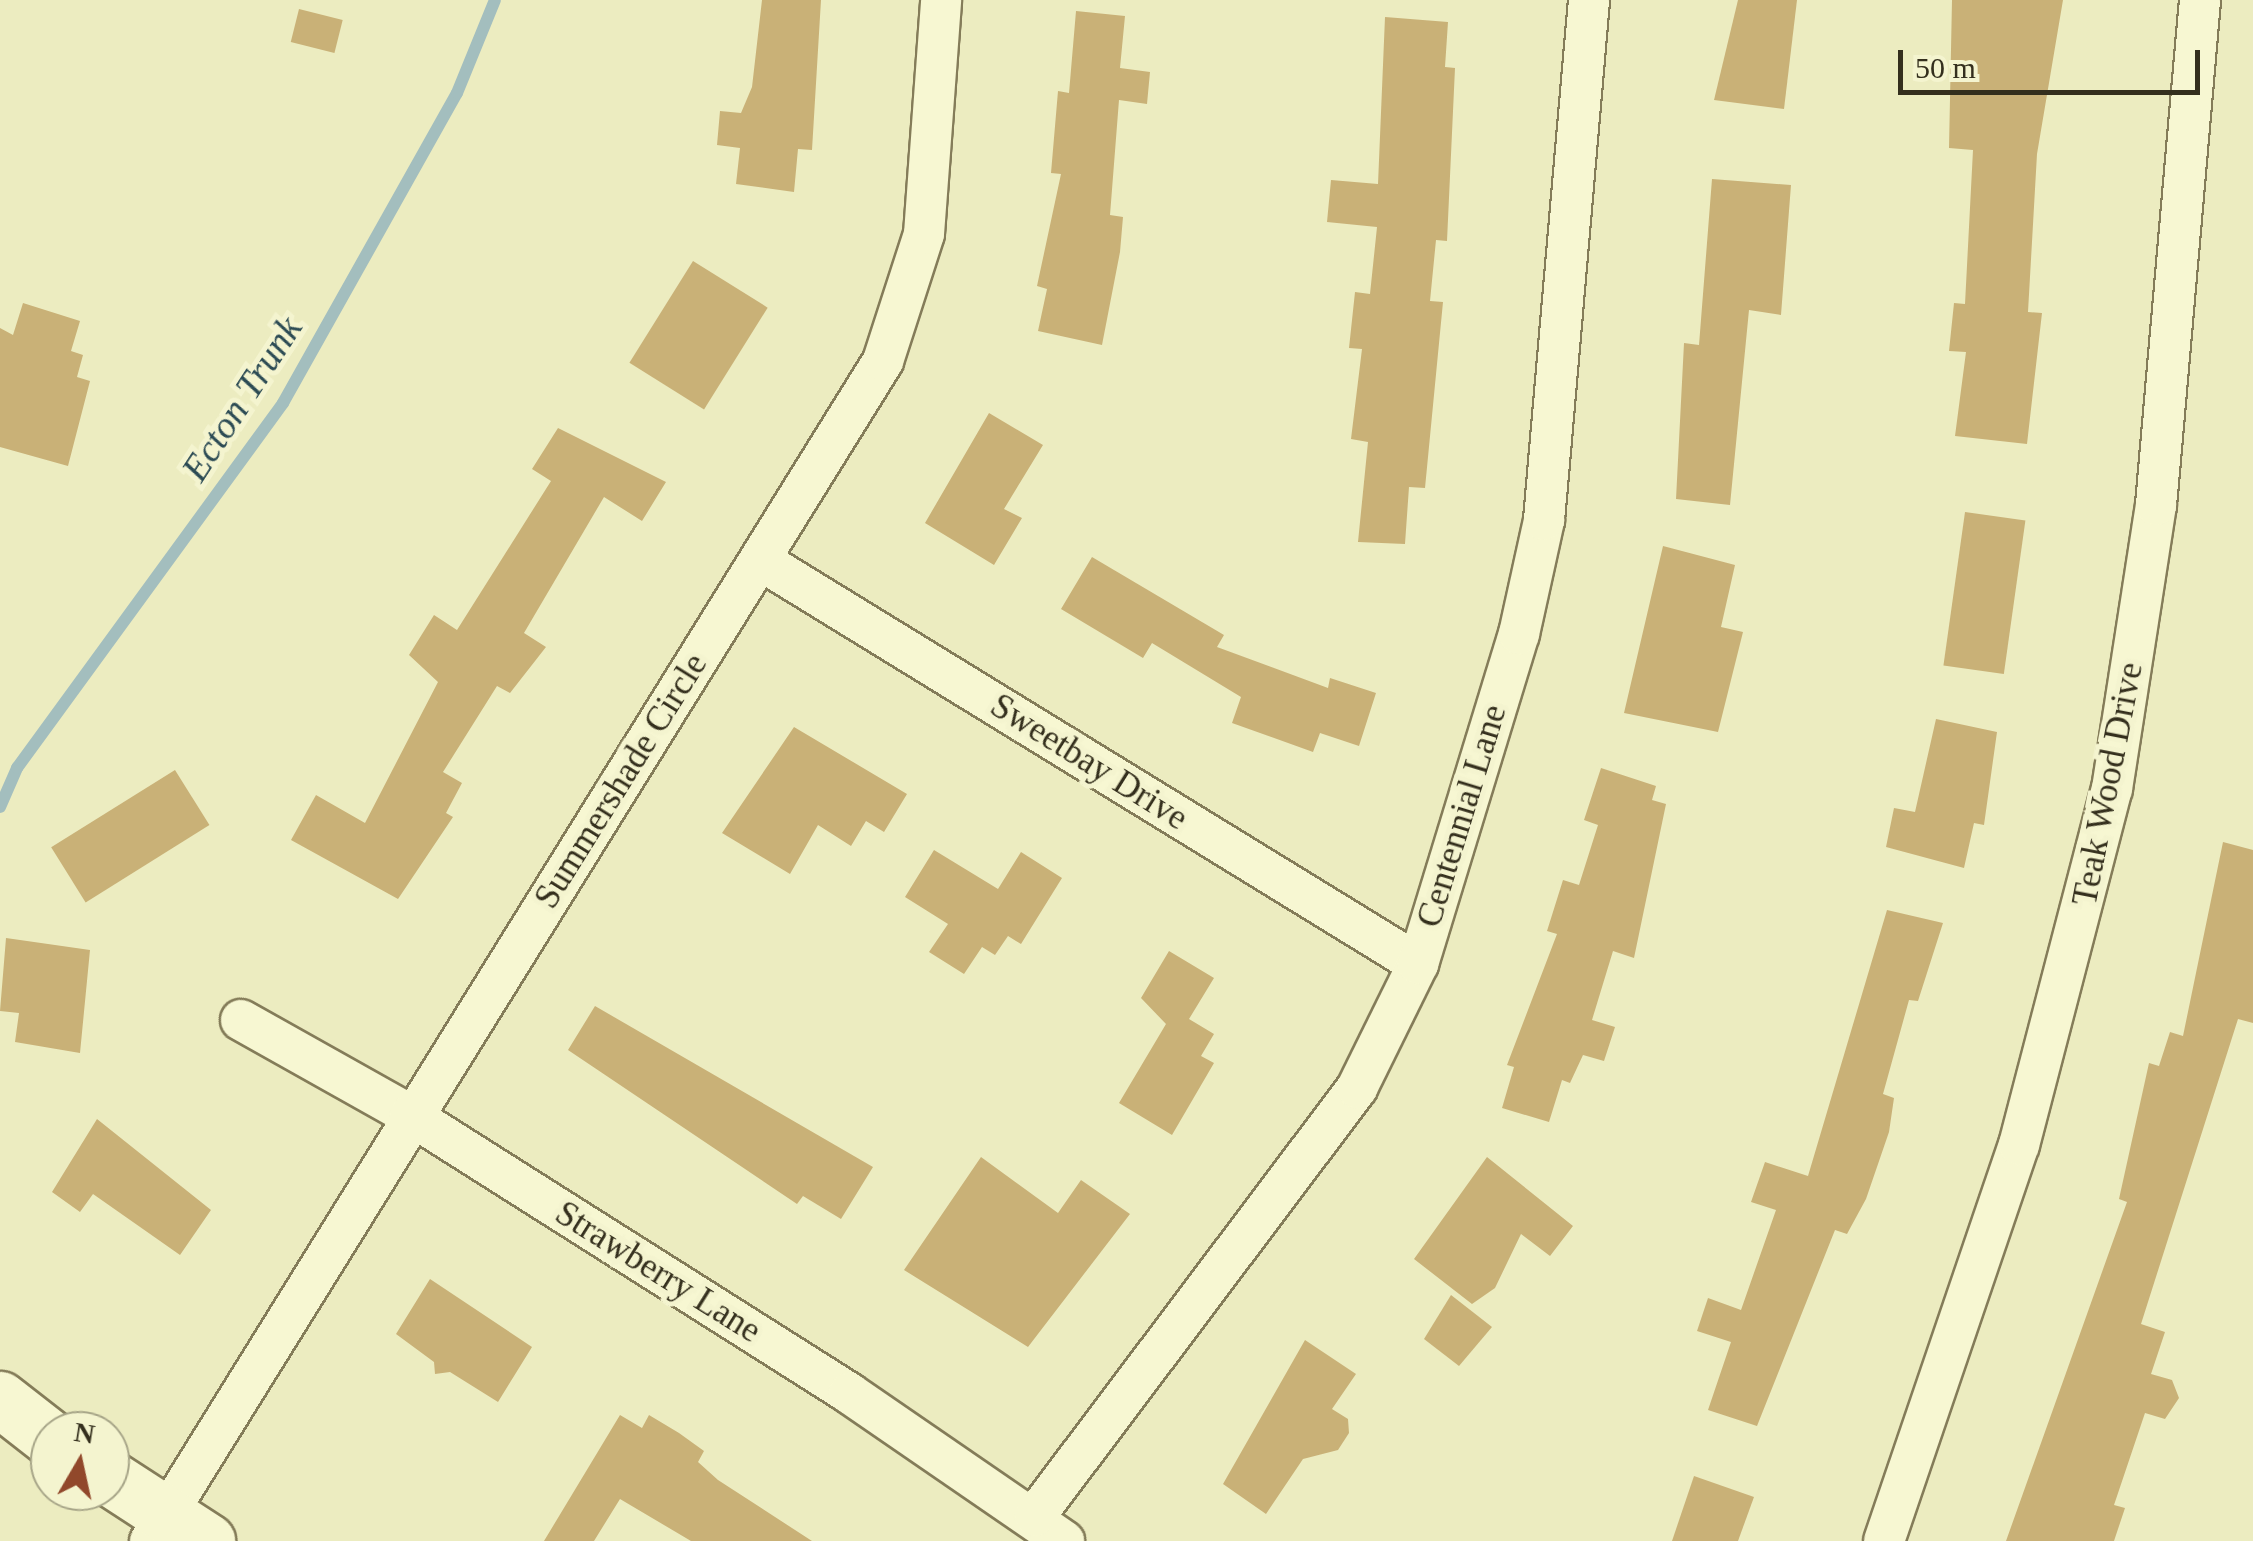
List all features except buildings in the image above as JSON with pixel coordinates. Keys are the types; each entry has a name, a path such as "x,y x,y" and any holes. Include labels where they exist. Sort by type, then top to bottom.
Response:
{"main road":[{"path":"0,1399 30,1422"},
{"path":"130,1495 175,1533"}],"street":[{"name":"Summershade Circle","path":"175,1533 410,1115 760,560 906,310 924,234 941,0"},
{"name":"Centennial Lane","path":"1049,1529 1357,1088 1418,964 1519,634 1544,520 1589,0"},
{"name":"Teak Wood Drive","path":"1884,1541 2019,1146 2112,789 2156,505 2200,0"},
{"name":"Sweetbay Drive","path":"760,560 1418,964"},
{"name":"Strawberry Lane","path":"241,1020 410,1115 1049,1529"}],"waterway":[{"name":"Ecton Trunk","path":"0,807 17,768 283,403 457,93 495,0"}]}
